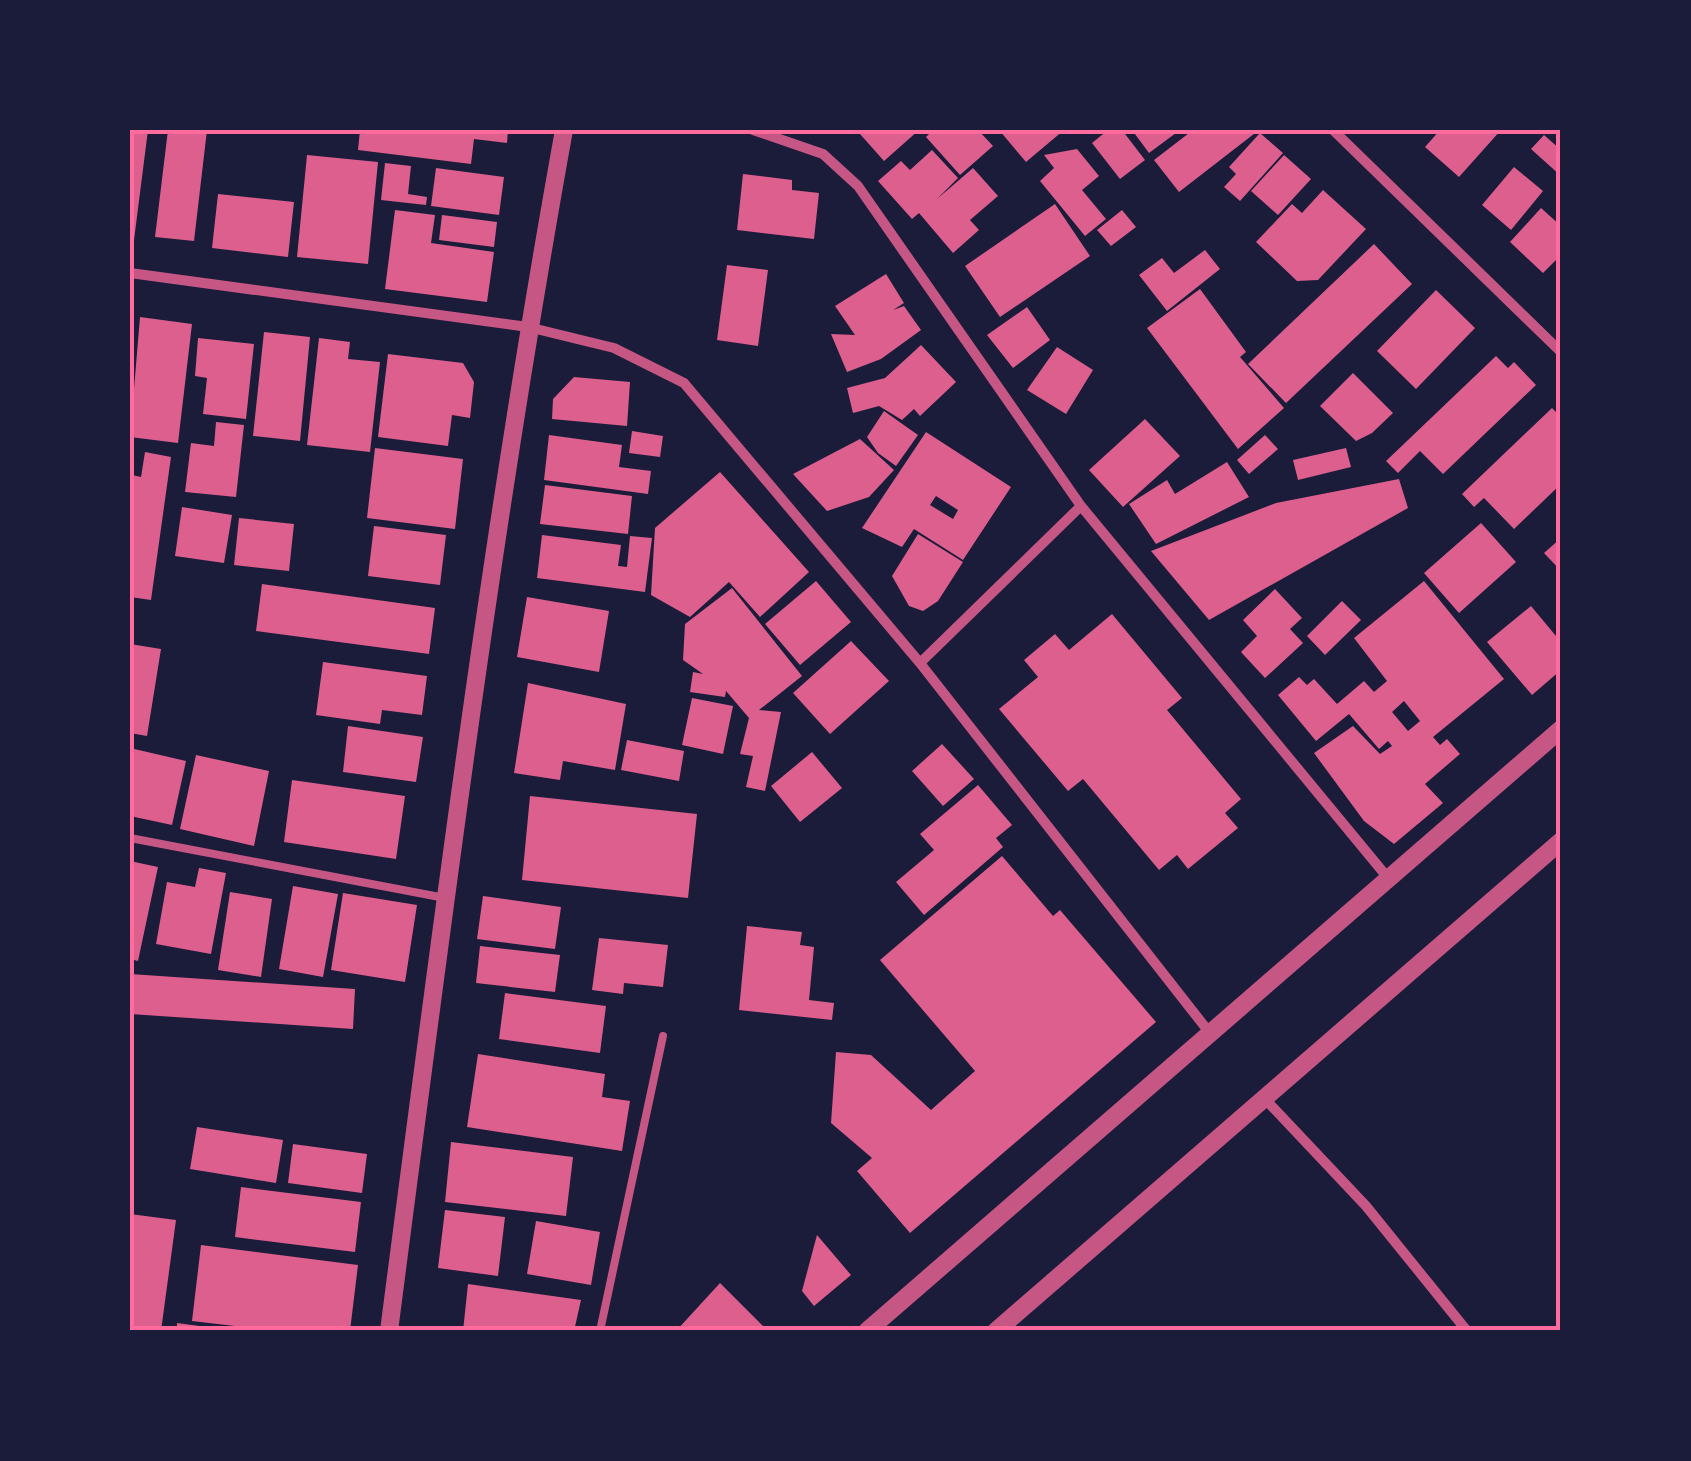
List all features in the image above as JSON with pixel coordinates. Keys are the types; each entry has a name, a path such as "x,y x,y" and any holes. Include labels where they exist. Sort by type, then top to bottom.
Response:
{"street":[{"path":"389,1331 444,898 528,327 564,130"},
{"path":"753,130 822,154 858,186 1081,506 1388,878"},
{"path":"1332,130 1561,352"},
{"path":"130,273 528,327 614,348 684,384 920,663 1209,1032"},
{"path":"920,663 1081,506"},
{"path":"867,1331 1561,729"},
{"path":"1001,1330 1561,841"},
{"path":"1266,1100 1366,1206 1467,1331"}],"lane":[{"path":"130,838 444,898"},
{"path":"600,1331 663,1036"}],"building":[{"path":"130,130 148,130 134,240 130,240"},
{"path":"168,130 207,130 194,241 155,237"},
{"path":"360,130 508,130 507,143 474,139 471,164 358,150"},
{"path":"865,130 919,130 884,161 860,134"},
{"path":"933,130 978,130 993,146 960,175 926,137"},
{"path":"999,130 1064,130 1026,162"},
{"path":"1108,130 1122,130 1145,160 1120,179 1092,143"},
{"path":"1132,130 1180,130 1149,153"},
{"path":"1193,130 1259,130 1179,192 1154,160"},
{"path":"1440,130 1501,130 1459,177 1425,147"},
{"path":"1260,133 1283,153 1240,201 1224,187 1236,174 1229,167"},
{"path":"1544,135 1561,150 1561,176 1531,149"},
{"path":"1077,149 1099,176 1082,190 1106,219 1085,236 1040,181 1054,168 1044,155"},
{"path":"932,150 958,178 937,199 973,168 998,196 970,220 979,230 953,253 919,213 912,219 878,181 901,161 910,170"},
{"path":"307,155 378,162 368,264 297,257"},
{"path":"1284,155 1311,179 1278,215 1251,191"},
{"path":"385,163 411,166 408,194 427,197 426,205 381,200"},
{"path":"1514,167 1543,191 1511,230 1482,205"},
{"path":"436,168 504,177 499,215 431,206"},
{"path":"743,174 792,180 792,190 819,193 814,239 737,230"},
{"path":"1323,190 1366,229 1318,280 1297,281 1256,242 1292,204 1302,213"},
{"path":"218,194 294,202 288,257 212,248"},
{"path":"1055,204 1090,256 1000,317 965,266"},
{"path":"1541,208 1561,226 1561,255 1543,273 1510,242"},
{"path":"395,210 435,215 431,243 494,252 487,302 385,289"},
{"path":"1122,210 1136,227 1111,246 1097,230"},
{"path":"442,215 497,222 494,247 439,240"},
{"path":"1374,244 1412,284 1286,403 1248,364"},
{"path":"1205,250 1220,269 1167,311 1139,275 1162,258 1174,273"},
{"path":"727,265 768,270 758,346 717,340"},
{"path":"886,274 904,303 893,310 904,306 921,330 881,359 847,372 831,334 855,335 835,306"},
{"path":"1200,289 1246,352 1240,357 1284,408 1238,449 1147,328"},
{"path":"1436,290 1475,328 1416,389 1377,351"},
{"path":"1027,307 1050,340 1013,368 987,335"},
{"path":"140,317 192,324 178,443 130,437"},
{"path":"264,332 310,337 300,441 253,436"},
{"path":"198,338 254,344 246,419 203,414 207,378 195,376"},
{"path":"319,338 350,342 348,359 380,362 370,452 307,445"},
{"path":"921,345 956,382 920,416 914,409 902,420 879,406 853,413 847,388 885,378"},
{"path":"1057,347 1093,370 1066,414 1027,390"},
{"path":"388,354 463,363 474,382 470,418 452,415 448,446 378,437"},
{"path":"1496,356 1508,368 1514,362 1536,385 1443,474 1420,451 1398,473 1386,461"},
{"path":"1353,373 1393,413 1372,433 1356,441 1320,406"},
{"path":"574,377 630,382 627,426 552,419 553,399"},
{"path":"1552,408 1561,417 1561,484 1514,529 1484,498 1474,507 1462,494"},
{"path":"884,411 918,435 896,466 878,453 867,437"},
{"path":"1145,419 1180,456 1123,507 1089,470"},
{"path":"216,422 244,425 236,497 185,492 191,443 214,446"},
{"path":"632,431 663,436 660,457 629,453"},
{"path":"926,432 1011,487 963,560 914,529 902,547 862,528","holes":["936,496 958,510 953,519 930,505"]},
{"path":"549,435 622,445 619,467 651,471 648,494 544,480"},
{"path":"1265,435 1278,449 1249,474 1237,460"},
{"path":"860,439 894,470 869,497 827,511 793,474"},
{"path":"375,448 463,459 455,529 367,518"},
{"path":"1346,448 1351,467 1298,480 1293,460"},
{"path":"145,452 171,457 151,600 130,597 130,486 132,475 141,477"},
{"path":"1227,462 1249,497 1156,544 1129,504 1167,480 1175,494"},
{"path":"720,472 809,572 760,617 729,582 690,617 651,595 655,528"},
{"path":"1399,479 1408,508 1209,620 1151,551 1276,503"},
{"path":"545,485 632,496 628,534 540,524"},
{"path":"182,507 232,515 224,563 175,556"},
{"path":"239,518 294,524 289,571 234,565"},
{"path":"1481,523 1516,562 1459,613 1424,573"},
{"path":"374,526 446,535 440,585 368,576"},
{"path":"918,534 963,562 938,601 923,611 909,606 892,576"},
{"path":"542,535 621,545 618,566 627,567 630,536 652,538 645,592 537,578"},
{"path":"1561,538 1561,571 1544,553"},
{"path":"816,581 851,622 800,665 765,624"},
{"path":"1424,581 1504,679 1433,737 1440,745 1447,739 1460,754 1425,784 1443,803 1394,844 1364,821 1314,753 1353,726 1380,754 1392,746 1388,741 1379,749 1349,714 1316,741 1278,695 1299,677 1307,685 1314,679 1337,704 1364,681 1374,692 1387,681 1354,638","holes":["1404,701 1420,721 1408,731 1392,712"]},
{"path":"262,584 435,608 429,654 256,631"},
{"path":"732,588 802,676 759,710 781,712 765,791 746,787 753,756 740,754 749,718 726,691 725,697 690,692 693,672 703,674 683,660 685,624"},
{"path":"1275,589 1302,618 1290,629 1303,643 1265,678 1241,652 1257,636 1243,620"},
{"path":"527,597 609,611 599,672 517,657"},
{"path":"1342,601 1361,620 1325,655 1307,636"},
{"path":"1531,606 1561,642 1561,670 1532,695 1487,642"},
{"path":"1112,614 1182,698 1167,710 1241,799 1225,813 1238,828 1188,869 1177,855 1159,870 1083,779 1068,791 999,709 1038,677 1024,660 1055,634 1069,650"},
{"path":"851,641 889,681 830,734 793,693"},
{"path":"130,644 161,649 147,736 130,733"},
{"path":"323,662 427,676 422,715 382,710 380,724 316,715"},
{"path":"528,683 626,704 615,770 563,761 560,780 514,773"},
{"path":"692,698 733,706 723,754 682,745"},
{"path":"348,726 423,737 416,782 343,772"},
{"path":"627,740 684,751 679,781 621,770"},
{"path":"942,744 974,779 943,806 912,771"},
{"path":"130,748 186,761 172,825 130,816"},
{"path":"812,752 842,788 800,822 771,786"},
{"path":"196,755 269,771 254,846 180,829"},
{"path":"292,780 405,796 396,859 284,842"},
{"path":"978,785 1012,825 996,838 1003,847 924,915 896,882 934,850 920,834"},
{"path":"530,796 697,814 688,898 522,880"},
{"path":"1002,856 1053,916 1060,910 1156,1022 910,1233 857,1171 872,1158 831,1123 836,1052 871,1055 931,1110 975,1071 880,960"},
{"path":"130,861 158,867 138,961 130,959"},
{"path":"199,868 226,873 211,954 156,944 167,882 195,887"},
{"path":"293,886 338,894 323,977 279,969"},
{"path":"230,892 272,899 261,977 218,970"},
{"path":"343,893 417,905 405,982 331,970"},
{"path":"483,896 561,907 555,949 477,939"},
{"path":"747,926 802,932 800,945 814,947 809,1000 834,1003 832,1020 739,1010"},
{"path":"599,938 668,945 663,987 624,983 623,994 592,990"},
{"path":"480,946 560,955 555,992 476,983"},
{"path":"130,974 355,989 353,1029 130,1014"},
{"path":"505,993 606,1006 600,1053 499,1039"},
{"path":"478,1054 605,1074 602,1097 630,1101 622,1151 467,1127"},
{"path":"197,1127 283,1140 276,1183 190,1169"},
{"path":"451,1142 573,1157 566,1216 445,1202"},
{"path":"293,1144 367,1154 362,1193 288,1183"},
{"path":"241,1187 361,1202 355,1252 235,1237"},
{"path":"445,1210 505,1217 498,1276 438,1268"},
{"path":"130,1214 176,1220 161,1331 130,1331"},
{"path":"536,1221 600,1232 591,1285 527,1274"},
{"path":"817,1235 851,1275 814,1306 802,1291"},
{"path":"201,1245 358,1265 350,1331 278,1331 192,1321"},
{"path":"720,1283 768,1331 676,1331"},
{"path":"468,1284 581,1300 574,1331 463,1331"},
{"path":"177,1323 222,1329 222,1331 177,1331"}]}
